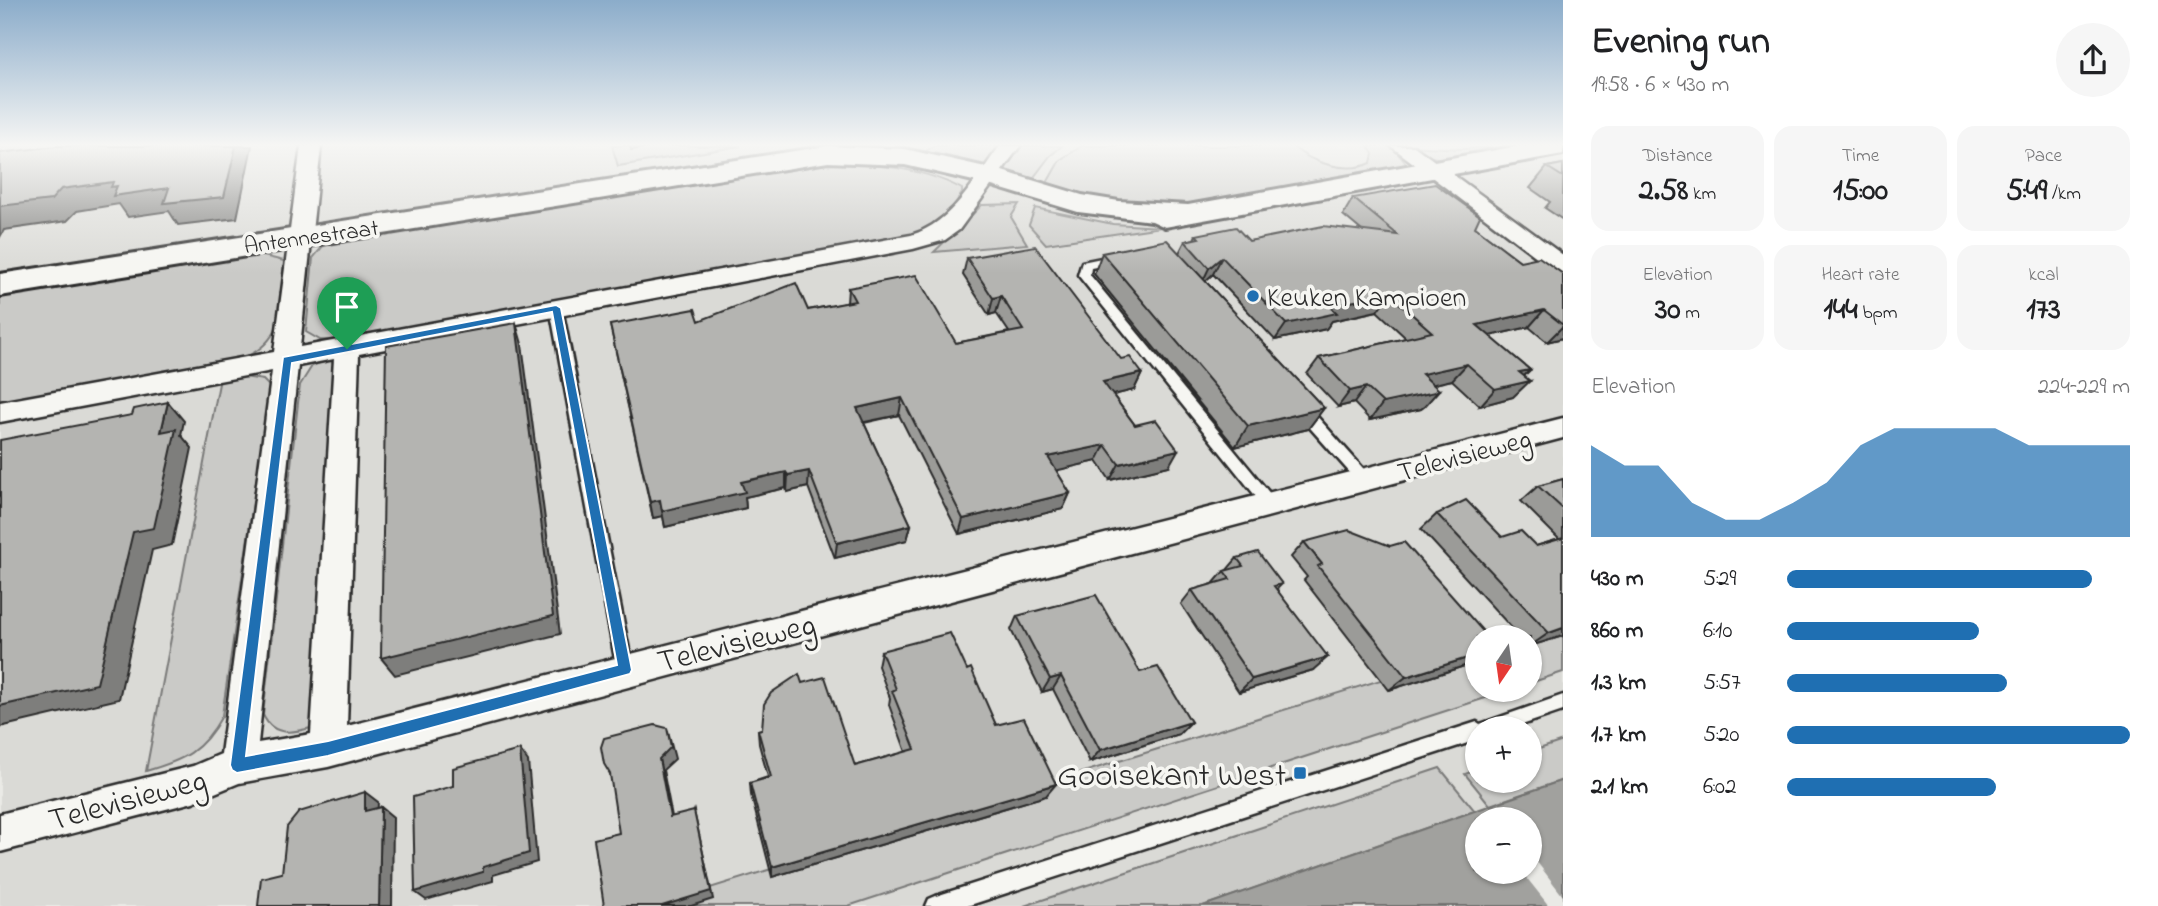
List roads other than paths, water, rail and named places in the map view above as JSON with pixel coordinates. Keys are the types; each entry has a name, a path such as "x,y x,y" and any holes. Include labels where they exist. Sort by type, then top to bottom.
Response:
{"street":[{"path":"237,765 307,188"},
{"name":"Antennestraat","path":"0,285 624,188"},
{"path":"0,412 913,242 937,235 951,225 979,188"},
{"name":"Antennestraat","path":"1005,188 1064,210 1114,218 1160,218 1333,188"},
{"path":"1459,188 1563,266"},
{"path":"328,749 347,349"},
{"name":"Televisieweg","path":"0,833 192,784 237,765 328,749 1563,428"}],"lane":[{"path":"1127,257 1086,265 1084,275 1271,505"},
{"path":"556,308 625,670"},
{"name":"Televisieweg","path":"1294,400 1365,480"},
{"path":"1523,716 1563,703"},
{"path":"936,906 1465,735"}],"place":[{"name":"Keuken Kampioen","path":"1253,296"},
{"name":"Gooisekant West","path":"1300,773"}]}
